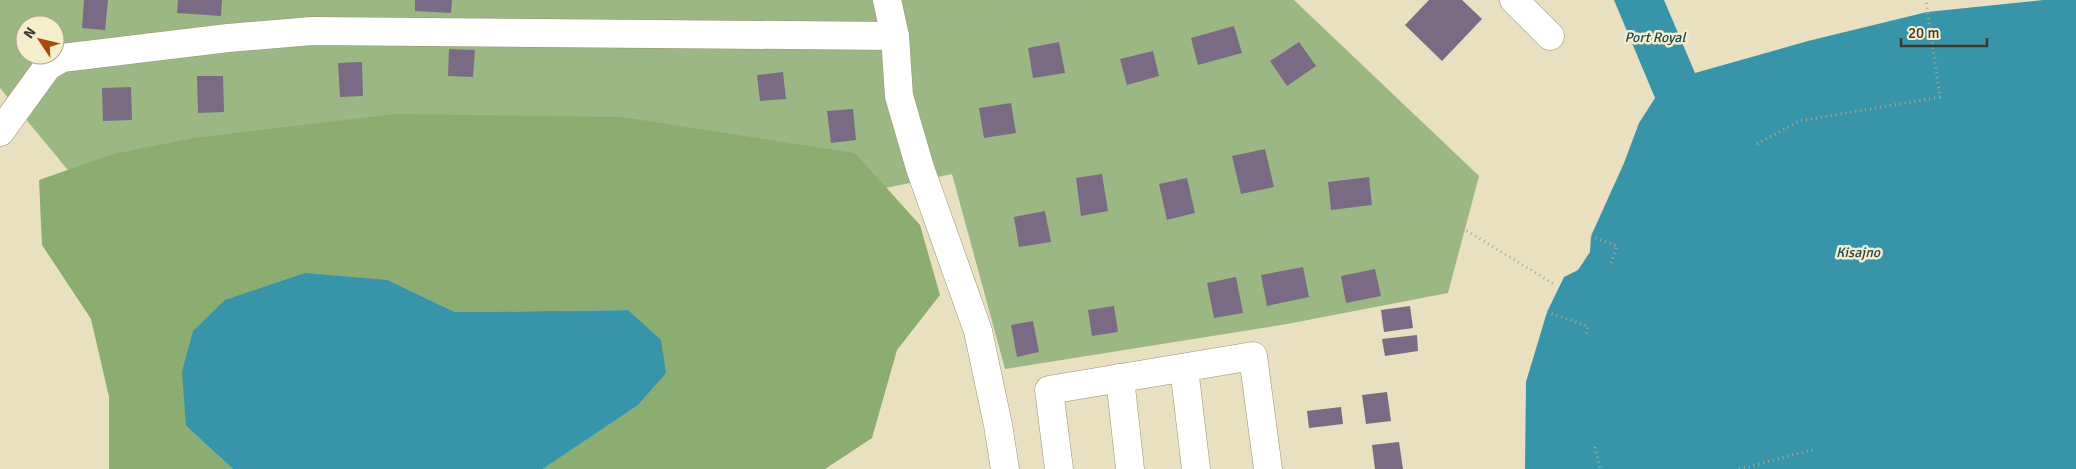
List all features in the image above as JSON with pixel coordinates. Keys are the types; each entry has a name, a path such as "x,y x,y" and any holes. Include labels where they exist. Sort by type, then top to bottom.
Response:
{"street":[{"path":"888,0 894,36 898,96 920,168 978,331 998,425 1005,469"},
{"path":"1514,0 1550,36"},
{"path":"0,132 48,66 62,58 228,38 312,31 894,36"},
{"path":"1059,469 1049,390 1253,356 1268,469"},
{"path":"1184,368 1196,469"},
{"path":"1120,378 1130,469"}],"path":[{"path":"894,36 1012,12 1087,0"},
{"path":"1757,144 1799,121 1940,97 1926,0"},
{"path":"966,299 1416,212 1441,215 1554,284"},
{"path":"1591,236 1617,246 1610,266"},
{"path":"1547,312 1588,326 1586,337"},
{"path":"1595,447 1600,469"},
{"path":"1739,469 1816,449"}],"green space":[{"path":"0,0 1294,0 1479,176 1448,293 1287,324 1005,369 952,174 872,191 96,204 0,88"},
{"path":"395,114 622,117 855,153 920,225 940,295 897,350 872,438 825,469 543,469 637,406 628,310 455,312 388,280 186,426 233,469 109,469 109,397 91,319 42,245 39,180 113,154 194,138"}],"water":[{"name":"Kisajno","path":"1614,0 1664,0 1695,73 1808,41 1927,12 2043,0 2076,0 2076,469 1525,469 1526,382 1547,312 1564,277 1578,270 1590,252 1591,236 1624,163 1639,123 1655,98"},
{"path":"305,273 388,280 455,312 628,310 661,340 666,373 637,406 543,469 233,469 186,426 182,372 193,331 225,300"}],"building":[{"path":"84,0 108,0 105,30 82,28"},
{"path":"178,0 222,0 221,16 177,13"},
{"path":"415,0 452,0 451,13 415,11"},
{"path":"1429,0 1462,0 1482,19 1442,61 1405,25"},
{"path":"1234,26 1242,53 1198,65 1191,38"},
{"path":"1059,42 1065,73 1033,78 1028,48"},
{"path":"1299,42 1316,66 1287,86 1270,61"},
{"path":"449,49 475,50 473,77 448,76"},
{"path":"1153,51 1159,76 1127,85 1120,59"},
{"path":"362,62 363,96 340,97 338,63"},
{"path":"783,72 786,99 760,101 757,75"},
{"path":"197,76 223,76 224,112 198,113"},
{"path":"131,87 132,120 103,121 102,88"},
{"path":"1011,103 1016,133 984,138 979,108"},
{"path":"853,109 856,140 831,143 827,111"},
{"path":"1265,149 1274,187 1241,194 1232,156"},
{"path":"1102,174 1108,211 1081,216 1076,178"},
{"path":"1369,177 1372,205 1331,210 1328,182"},
{"path":"1187,178 1195,213 1167,220 1159,184"},
{"path":"1045,211 1051,242 1019,247 1014,217"},
{"path":"1303,267 1309,297 1267,306 1261,275"},
{"path":"1375,269 1381,296 1346,303 1341,276"},
{"path":"1236,277 1243,313 1214,318 1207,283"},
{"path":"1114,306 1118,332 1092,336 1088,310"},
{"path":"1410,306 1413,328 1384,332 1381,310"},
{"path":"1033,321 1039,352 1017,357 1011,325"},
{"path":"1417,335 1418,351 1385,356 1382,339"},
{"path":"1387,392 1391,421 1366,424 1362,395"},
{"path":"1341,407 1343,424 1309,428 1307,411"},
{"path":"1399,442 1403,469 1375,469 1372,445"}],"water label":[{"name":"Port Royal","path":"1655,37"}]}
